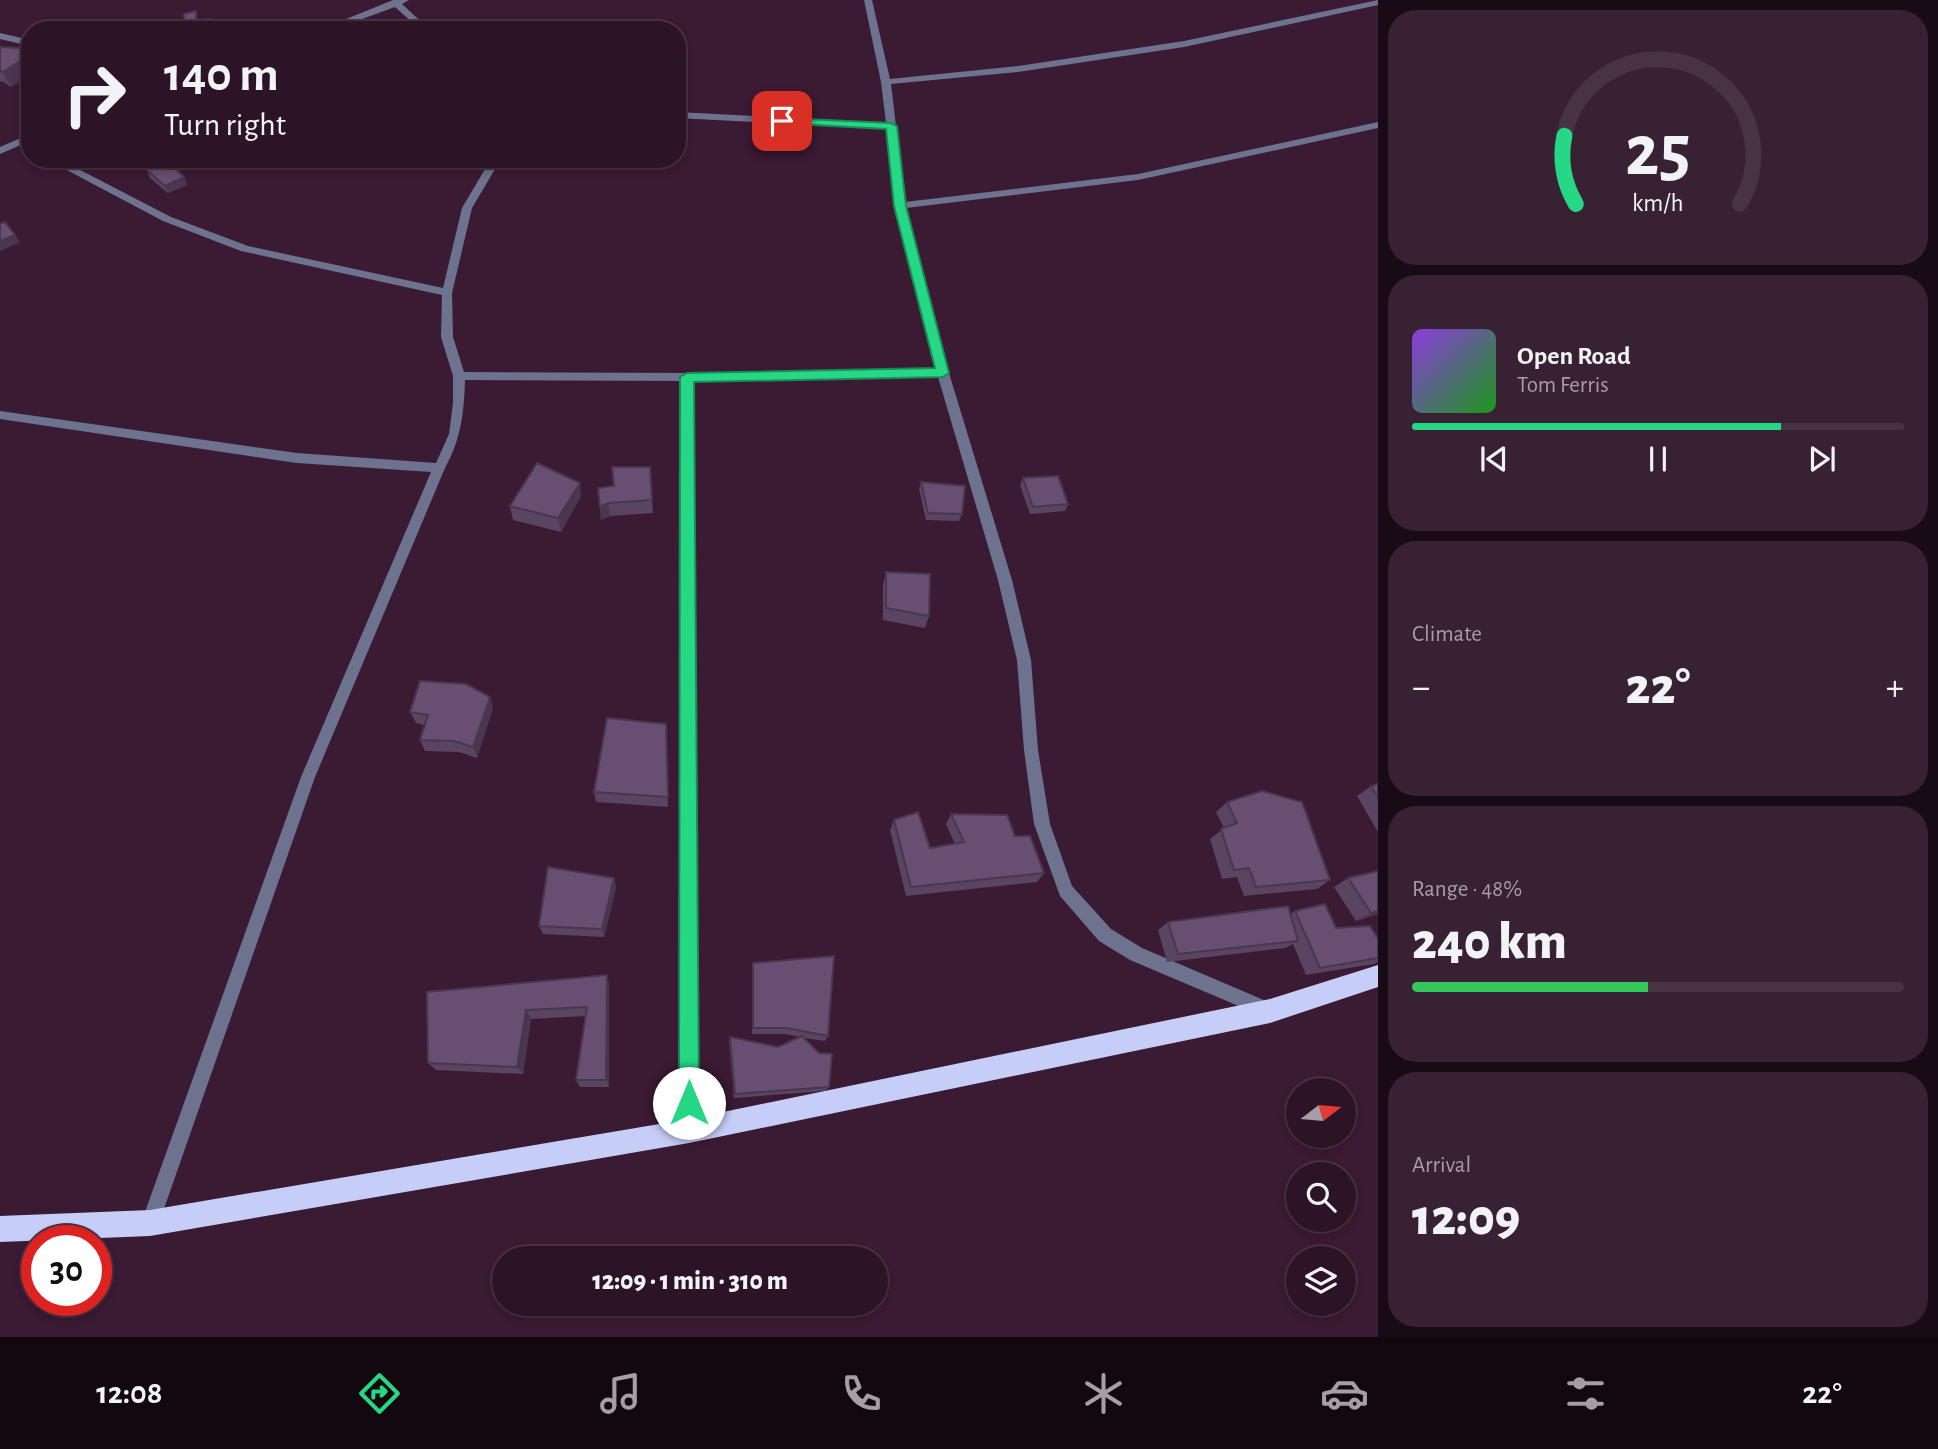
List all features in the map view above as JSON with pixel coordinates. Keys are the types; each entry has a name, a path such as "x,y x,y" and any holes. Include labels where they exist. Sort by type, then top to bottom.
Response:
{"highway":[{"path":"0,1229 150,1223 689,1131 1270,1011 1378,976"}],"street":[{"path":"868,0 886,82 900,206 943,373 1005,580 1024,660 1031,750 1042,824 1066,891 1105,934 1136,954 1270,1011"},
{"path":"347,21 400,1 418,21"},
{"path":"886,82 1018,69 1184,44 1378,2"},
{"path":"0,36 21,41"},
{"path":"686,115 891,126"},
{"path":"900,206 1139,177 1378,125"},
{"path":"0,151 19,142"},
{"path":"68,168 167,219 245,249 447,293"},
{"path":"150,1223 308,777 439,468 454,444 458,376 447,337 447,293 467,208 491,168"},
{"path":"458,376 687,377 943,373"},
{"path":"687,377 689,1131"},
{"path":"0,415 296,458 439,468"}],"building":[{"path":"196,11 196,20 212,21 184,21 184,14"},
{"path":"0,47 21,49 21,60 3,72 0,70"},
{"path":"175,168 184,177 165,186 147,170"},
{"path":"5,222 15,235 0,241 0,224"},
{"path":"537,463 580,483 558,518 510,506"},
{"path":"612,467 650,467 652,500 608,503 600,507 598,488 614,486"},
{"path":"1058,476 1068,504 1033,507 1023,478"},
{"path":"921,482 965,486 962,514 928,513"},
{"path":"886,572 930,574 929,616 886,608"},
{"path":"420,681 466,684 490,697 473,747 454,741 420,740 428,715 410,712"},
{"path":"607,718 666,724 668,797 594,792"},
{"path":"1378,784 1378,798 1371,786"},
{"path":"1262,791 1302,802 1330,880 1256,887 1249,868 1234,870 1221,829 1237,823 1227,802"},
{"path":"918,812 930,848 964,842 951,814 1007,815 1015,836 1030,836 1044,873 911,887 894,820"},
{"path":"548,867 614,878 602,929 539,926"},
{"path":"1378,871 1378,911 1371,913 1348,878"},
{"path":"1325,904 1336,928 1370,926 1378,939 1378,958 1320,968 1295,911"},
{"path":"1288,906 1298,941 1178,954 1168,922"},
{"path":"834,956 828,1036 787,1028 753,1028 753,963"},
{"path":"607,975 606,1080 576,1080 587,1007 526,1010 517,1067 428,1063 427,992"},
{"path":"802,1036 819,1053 832,1054 829,1087 735,1094 730,1037 778,1047"}],"route":[{"path":"689,1103 687,377 943,373 900,206 891,126 782,121"}]}
